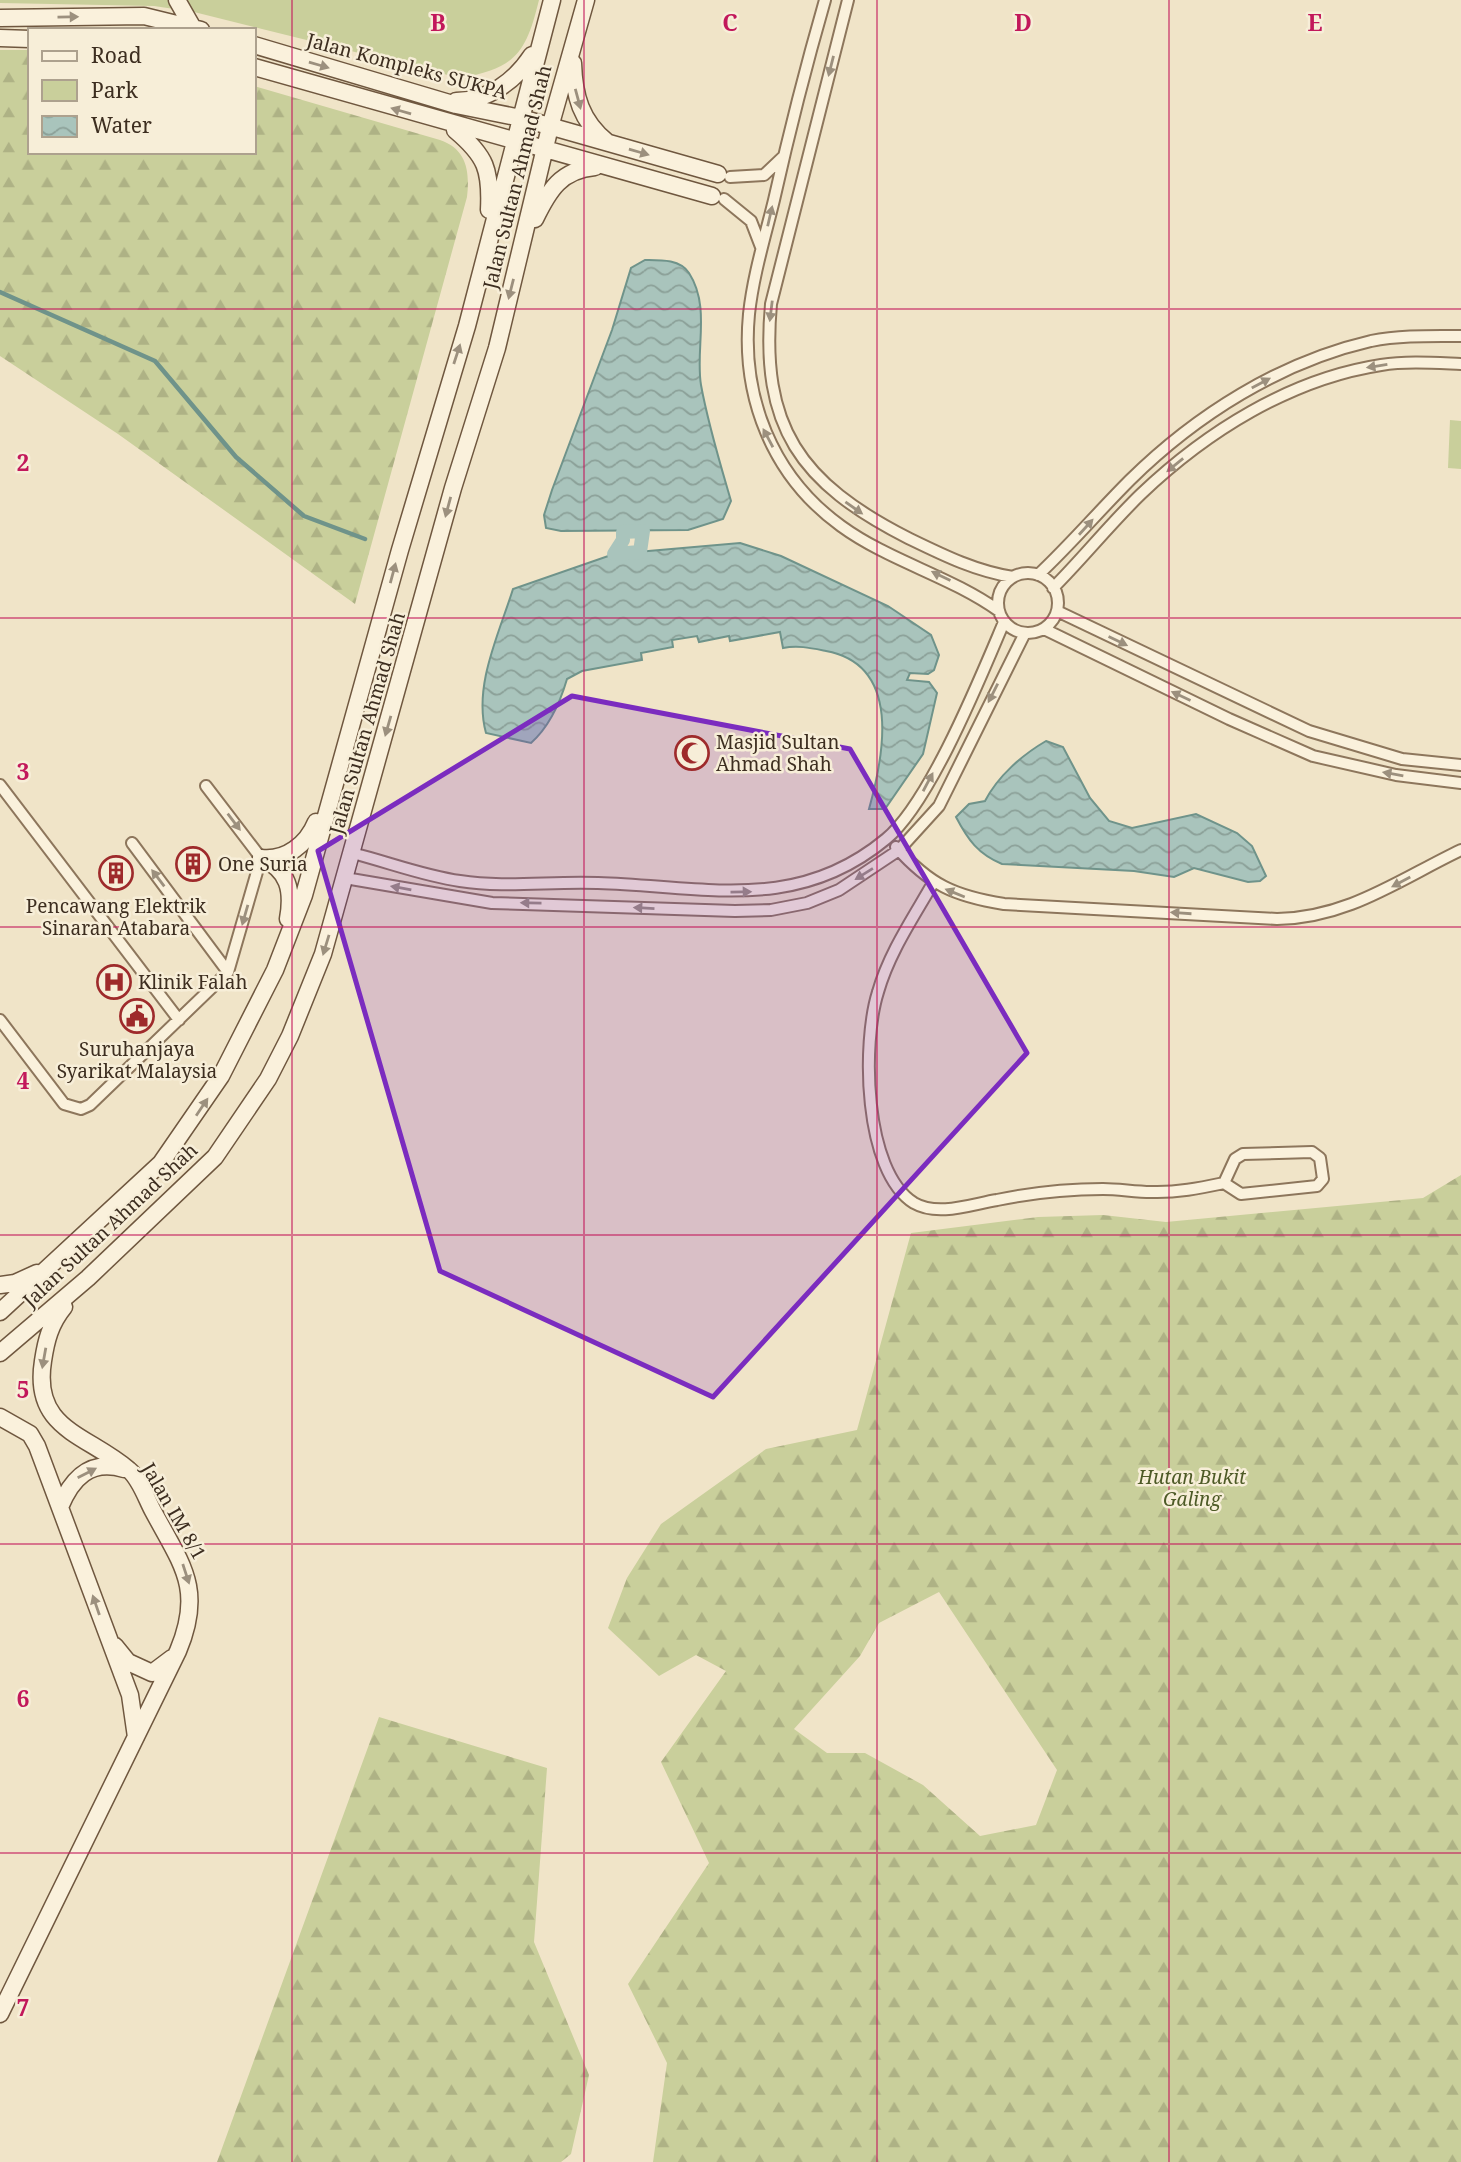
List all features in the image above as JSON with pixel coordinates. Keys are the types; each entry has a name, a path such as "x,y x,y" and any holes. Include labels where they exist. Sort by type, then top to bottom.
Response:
{"main road":[{"path":"177,0 196,28"},
{"name":"Jalan Sultan Ahmad Shah","path":"0,1312 135,1188 173,1148 221,1076 275,970 303,895 443,398 467,326 487,240 552,0"},
{"name":"Jalan Sultan Ahmad Shah","path":"0,1353 88,1278 196,1178 251,1106 290,1036 323,954 453,488 497,348 550,127 586,0"},
{"path":"0,18 138,16 192,28"},
{"path":"432,98 466,101 503,86 520,72 532,56 544,29"},
{"path":"0,38 28,39"},
{"path":"573,43 573,82 580,110 610,144"},
{"name":"Jalan Kompleks SUKPA","path":"256,46 432,98 521,118 724,175"},
{"path":"256,68 449,125 718,198"},
{"path":"449,125 479,151 487,169 490,186 487,240"},
{"path":"522,244 554,184 580,169 601,167"},
{"path":"261,858 279,857 297,848 309,837 336,779"},
{"path":"261,858 278,867 290,891 291,903 275,970"},
{"path":"0,1285 15,1283 48,1268"},
{"name":"Jalan IM 8/1","path":"0,2014 178,1651 186,1632 189,1609 187,1572 130,1471 51,1415 42,1394 41,1377 50,1329 88,1278"},
{"path":"0,1418 30,1434 37,1446 133,1706 136,1740"},
{"path":"60,1507 72,1481 87,1471 113,1466 130,1471"},
{"path":"107,1635 128,1662 152,1673 178,1651"}],"street":[{"path":"825,0 783,157 749,310 748,366 760,424 793,479 841,527 971,590 1025,633 1044,629 1303,752 1346,765 1461,783"},
{"path":"848,0 771,304 767,345 773,396 789,438 802,457 817,476 858,511 951,559 988,573 1013,577 1030,573 1038,575 1053,587 1057,611 1044,629"},
{"path":"724,175 764,175 783,157"},
{"path":"718,198 751,221 762,250"},
{"path":"1038,575 1132,478 1187,432 1252,387 1304,363 1371,341 1412,336 1461,336"},
{"path":"1053,587 1149,488 1203,444 1248,414 1287,393 1350,371 1394,364 1461,363"},
{"path":"352,853 459,881 599,883 706,892 771,891 826,876 862,857 889,838 918,800 955,729 1002,616 1001,592 1013,577"},
{"path":"1057,611 1309,731 1402,759 1461,765"},
{"path":"345,878 492,902 771,910 807,903 839,890 899,850 939,806 1025,633"},
{"path":"0,1020 64,1104 77,1110 90,1105 228,972 261,858 206,786"},
{"path":"2,793 179,1020"},
{"path":"889,838 933,883 970,898 1004,904 1305,919 1353,906 1461,850"},
{"path":"132,843 228,972"},
{"path":"456,898 459,881"},
{"path":"933,883 887,965 876,995 871,1042 870,1107 888,1171 900,1189 913,1202 930,1209 950,1209 1061,1192 1104,1189 1151,1192 1194,1190 1224,1183 1241,1194 1317,1186 1322,1179 1320,1158 1311,1152 1243,1154 1235,1159 1224,1183"}],"highlighted area":[{"path":"572,696 850,749 1027,1053 713,1397 440,1271 318,851"}],"green space":[{"path":"0,0 539,0 529,33 516,55 494,69 460,78 194,12 154,6 0,3"},
{"path":"0,50 28,50 28,154 256,154 256,87 440,140 456,149 465,162 467,197 355,604 118,434 0,356"},
{"path":"1450,420 1461,421 1461,469 1448,468"},
{"name":"Hutan Bukit Galing","path":"1461,1175 1461,2162 653,2162 667,2063 628,1984 709,1863 661,1762 726,1671 696,1655 659,1676 608,1628 627,1578 661,1524 766,1449 857,1430 911,1233 1038,1217 1103,1215 1166,1222 1423,1198","holes":["939,1592 1057,1770 1036,1825 980,1836 923,1785 865,1753 827,1753 794,1729 860,1656 879,1623"]},
{"path":"379,1717 547,1768 534,1942 589,2075 571,2154 561,2162 217,2162"}],"water":[{"path":"645,260 669,261 680,265 689,273 696,286 701,314 701,385 731,501 723,519 688,530 561,531 546,528 544,515 552,490 612,330 631,268"},
{"path":"740,543 781,556 888,606 931,635 939,655 934,670 928,674 910,673 907,680 929,682 937,693 923,754 885,809 869,809 879,764 882,715 877,693 867,674 850,660 826,651 799,647 783,648 780,632 730,641 729,636 699,642 697,636 672,640 673,647 641,653 642,660 582,671 567,679 554,714 531,743 486,733 483,715 485,679 513,589 614,554"},
{"path":"1046,741 1063,747 1090,798 1109,821 1132,828 1196,814 1237,833 1252,846 1266,876 1260,881 1248,882 1194,868 1174,877 1134,871 1002,864 986,856 970,839 956,817 969,804 985,801 1011,767"}],"waterway":[{"path":"0,292 155,361 236,457 304,516 365,539"},
{"path":"643,531 640,552 614,554 623,540 623,532 643,531"}],"place":[{"name":"Masjid Sultan Ahmad Shah","path":"692,753"},
{"name":"One Suria","path":"193,864"},
{"name":"Pencawang Elektrik Sinaran Atabara","path":"116,873"},
{"name":"Klinik Falah","path":"114,982"},
{"name":"Suruhanjaya Syarikat Malaysia","path":"137,1016"}]}
